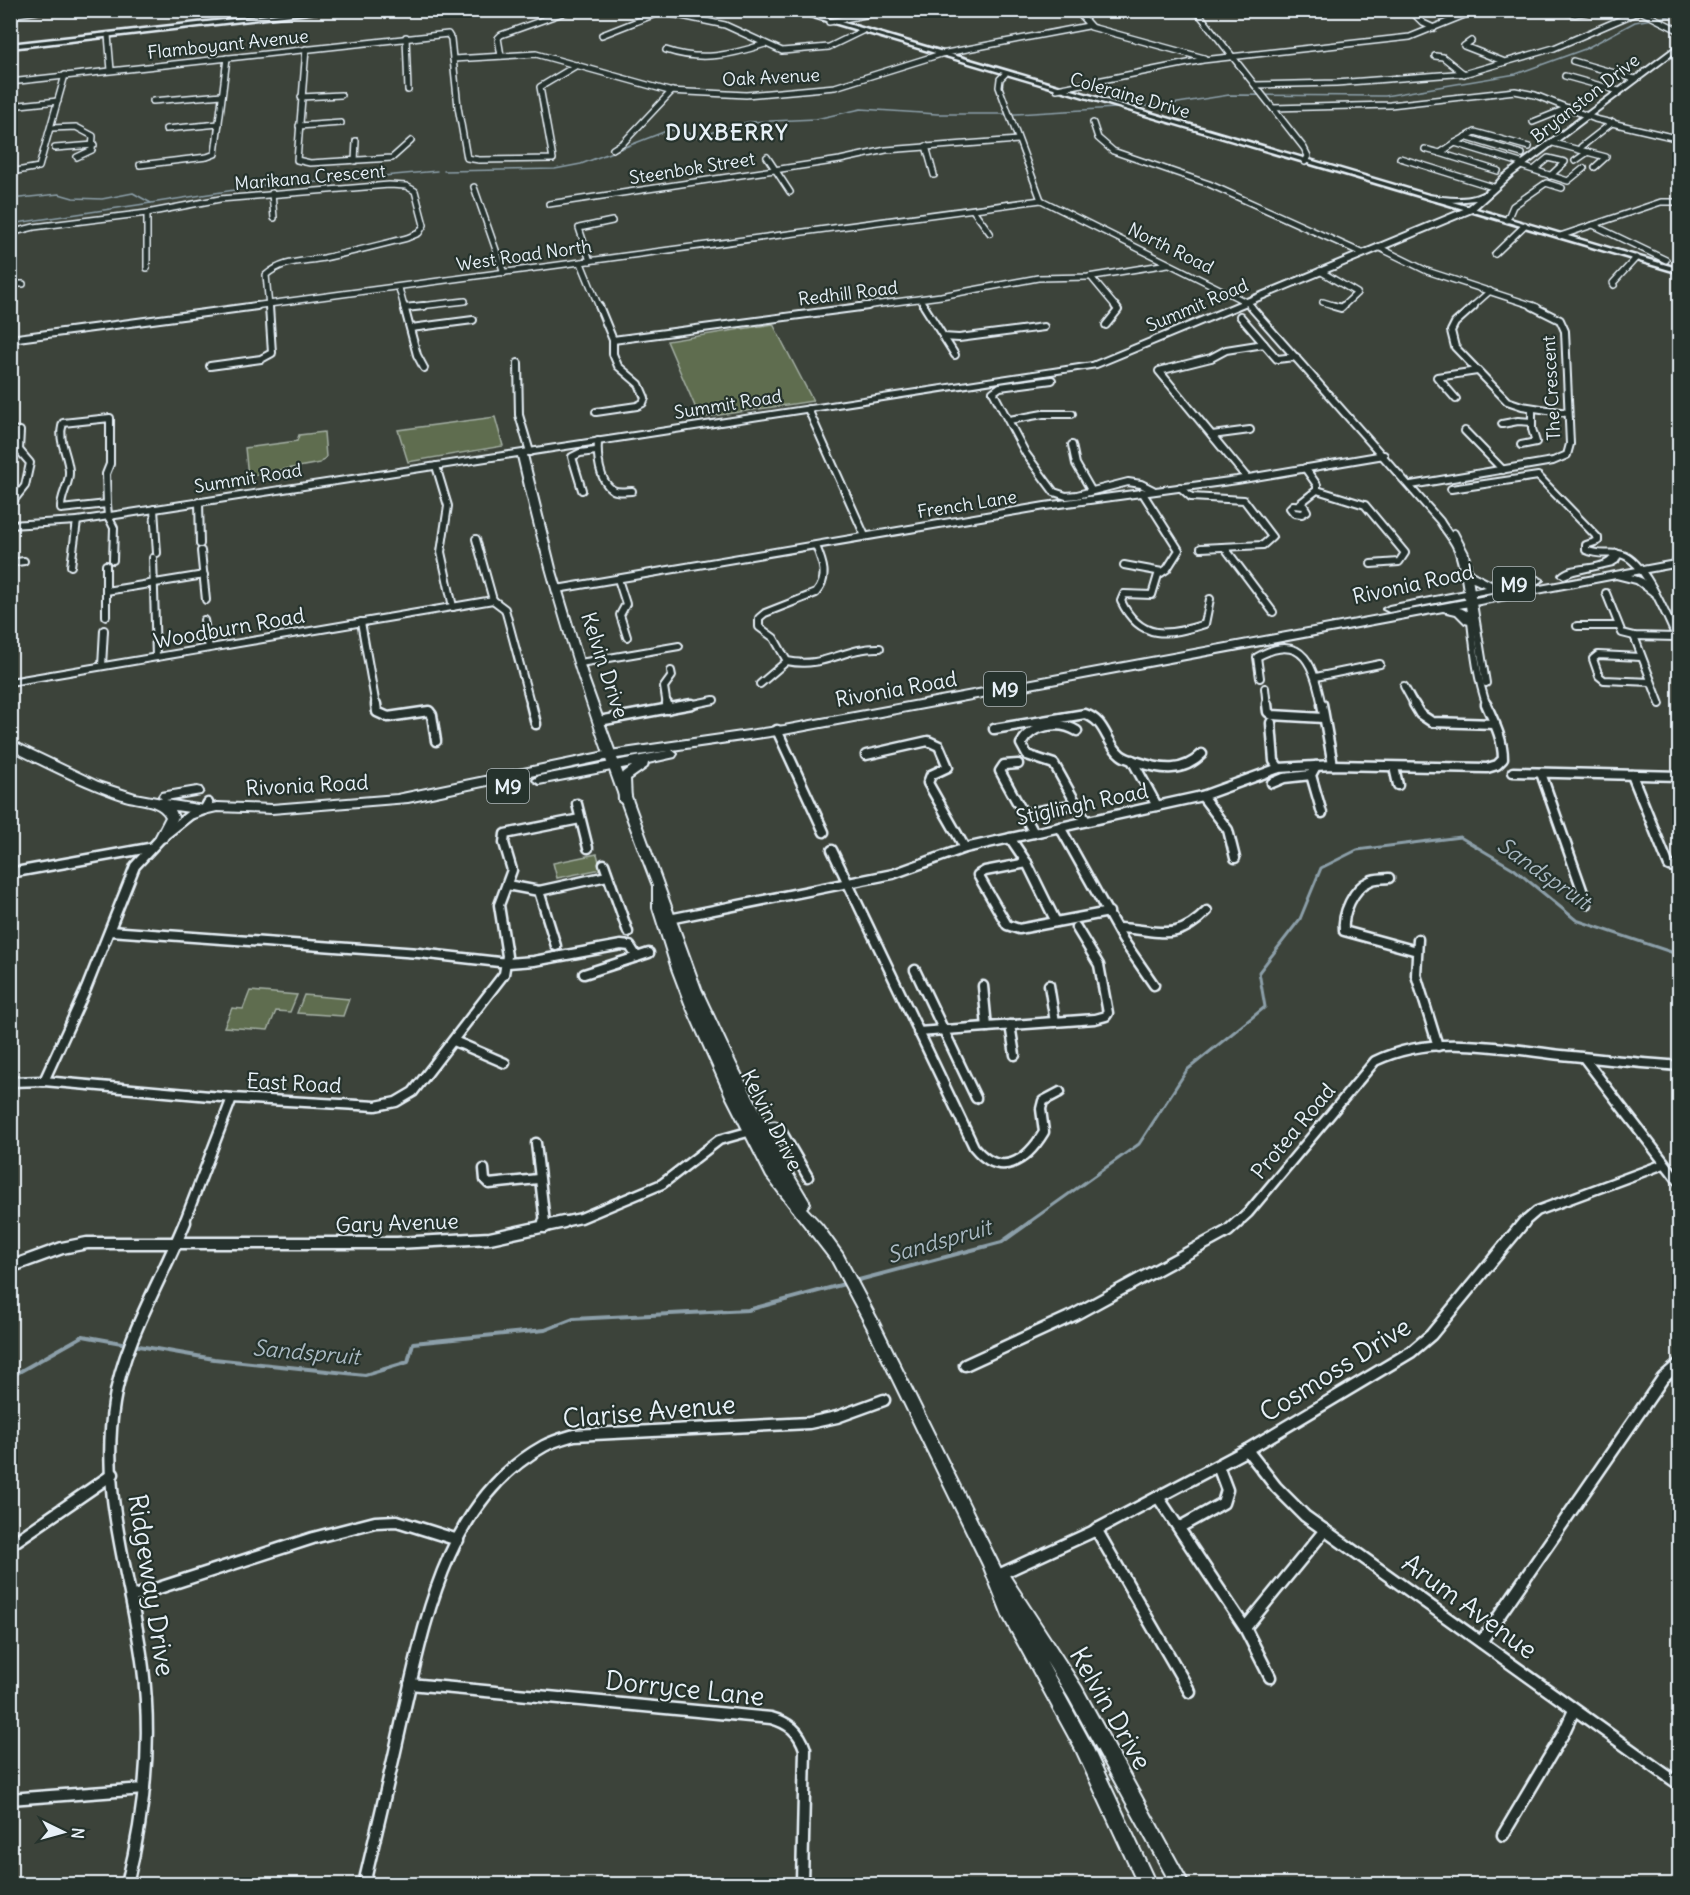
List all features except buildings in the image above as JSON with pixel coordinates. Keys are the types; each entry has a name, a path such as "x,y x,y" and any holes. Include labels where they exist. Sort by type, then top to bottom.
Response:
{"main road":[{"name":"Bryanston Drive","path":"1467,208 1680,45"},
{"name":"Bryanston Drive","path":"1467,208 1510,175"},
{"path":"1428,197 1452,200 1482,197"},
{"name":"Summit Road","path":"10,525 77,521 1094,365 1248,303 1467,208"},
{"name":"Kelvin Drive","path":"526,453 557,589 625,801 658,887 692,1006 756,1129 780,1185 837,1257 872,1323 995,1571 1010,1612 1082,1744 1147,1884"},
{"path":"1563,576 1571,571 1609,563 1614,560 1617,553"},
{"name":"Rivonia Road","path":"1227,648 1470,597 1617,575 1638,566 1680,554"},
{"name":"Rivonia Road","path":"10,744 94,785 133,798 160,799 200,805 283,808 476,792 612,760 1436,609 1502,586 1638,566 1680,563"},
{"path":"1468,573 1478,582 1502,586"},
{"path":"1617,575 1640,581 1652,592"},
{"path":"1436,609 1460,611 1467,615 1469,621"},
{"name":"Rivonia Road","path":"612,760 668,755 780,731"},
{"name":"Rivonia Road","path":"10,736 100,778 160,799"},
{"path":"625,801 623,782 626,774 641,765 668,755"},
{"path":"160,799 172,817 161,838"},
{"name":"Kelvin Drive","path":"995,1571 1075,1692 1180,1884"}],"street":[{"path":"10,15 46,10"},
{"path":"10,46 333,10"},
{"path":"501,56 498,38 501,35 572,10"},
{"path":"653,10 658,13 724,25 782,51 809,50 837,44 862,31"},
{"name":"Coleraine Drive","path":"792,10 1680,271"},
{"path":"829,22 890,10"},
{"path":"1076,10 1088,26 1208,59"},
{"path":"1196,10 1306,151 1308,156 1305,162"},
{"path":"1410,10 1423,23 1434,28"},
{"path":"1057,89 1208,59 1416,35 1477,10"},
{"path":"1557,10 1575,14 1587,12"},
{"path":"1255,85 1336,83 1464,74 1556,47 1639,11 1680,32"},
{"path":"602,35 658,13"},
{"path":"1416,35 1423,23"},
{"name":"Oak Avenue","path":"453,59 536,54 672,91 743,96 830,88 941,54 1088,26"},
{"name":"Flamboyant Avenue","path":"10,82 447,34 451,36 453,59"},
{"path":"108,35 111,70"},
{"path":"406,38 408,90"},
{"path":"1471,40 1464,46 1505,62"},
{"path":"666,50 684,57 705,58 765,44"},
{"path":"306,49 297,160 310,163 392,159 411,141"},
{"path":"1436,56 1443,57 1464,74"},
{"path":"140,165 214,155 226,58"},
{"path":"453,59 467,157 479,160 553,159 540,87 577,65"},
{"path":"1573,61 1635,79"},
{"path":"1005,74 999,84 1041,200"},
{"path":"11,172 38,168 65,75"},
{"path":"1565,76 1619,91"},
{"path":"1273,108 1390,105 1515,90 1533,93 1587,116 1679,139"},
{"path":"613,149 624,142 672,91"},
{"path":"153,101 222,95"},
{"path":"301,97 341,95"},
{"path":"10,106 58,101"},
{"path":"1533,122 1569,108"},
{"path":"1581,147 1613,122"},
{"path":"299,126 341,123"},
{"path":"1094,123 1098,138 1113,151 1209,184 1362,253"},
{"path":"166,129 219,124"},
{"path":"51,128 78,127 93,136 94,145 91,151 77,157"},
{"path":"1440,153 1465,137 1478,132 1529,147"},
{"path":"1465,137 1522,154"},
{"name":"Steenbok Street","path":"549,204 840,160 886,150 1018,140"},
{"path":"355,161 356,141"},
{"path":"1455,143 1568,181 1584,168"},
{"path":"1552,143 1606,157 1595,167"},
{"path":"55,148 94,145"},
{"path":"926,146 934,176"},
{"path":"1556,155 1568,147"},
{"path":"1425,149 1498,171"},
{"path":"1575,160 1588,152"},
{"path":"768,157 790,192"},
{"path":"1400,158 1493,187"},
{"path":"1535,169 1548,158 1565,162 1550,176"},
{"path":"1510,221 1513,206 1543,182 1562,188"},
{"name":"Marikana Crescent","path":"10,233 34,227 147,213 219,199 272,193 349,187 406,186 415,191 424,225 419,233 407,238 322,258 288,262 275,267 266,275 268,304"},
{"path":"474,187 504,273"},
{"path":"272,193 274,218"},
{"name":"West Road North","path":"10,339 1041,200"},
{"name":"North Road","path":"1041,200 1248,303 1411,485 1440,521 1459,553 1470,597 1490,708 1504,751"},
{"path":"1560,236 1661,202 1680,202"},
{"path":"973,210 990,233"},
{"path":"147,213 147,268"},
{"path":"590,261 579,228 612,221"},
{"path":"1495,254 1524,225"},
{"path":"1593,225 1666,260"},
{"name":"The Crescent","path":"1378,247 1432,273 1542,309 1560,320 1565,331 1570,444 1568,455 1553,461 1411,485"},
{"path":"1614,285 1613,283 1636,258"},
{"path":"581,263 613,340 613,351 618,366 639,384 645,400 637,406 596,412"},
{"name":"Redhill Road","path":"613,340 920,299 1038,278 1091,277 1168,264"},
{"path":"1320,272 1357,293 1342,307 1323,302"},
{"path":"1091,277 1118,310 1106,326"},
{"path":"10,284 23,284"},
{"path":"399,288 417,356 424,368"},
{"path":"1490,291 1455,323 1451,331 1455,347 1508,401 1532,408 1567,413"},
{"path":"920,299 955,355"},
{"path":"405,308 465,301"},
{"path":"210,366 236,364 261,359 272,354 268,304"},
{"path":"1240,316 1277,359 1296,357"},
{"path":"411,328 473,320"},
{"path":"943,337 959,338 1044,327"},
{"path":"1247,478 1159,371 1210,358 1226,350 1264,344"},
{"path":"518,363 519,415 526,453"},
{"path":"1456,399 1437,377 1477,371"},
{"path":"1052,380 995,389 994,394 1026,454 1055,493 1069,495 1132,481 1153,490"},
{"path":"1521,445 1536,442 1532,408"},
{"path":"808,409 865,536"},
{"path":"1009,420 1036,415 1072,414"},
{"path":"108,504 72,510 60,509 60,493 69,476 68,459 60,432 63,423 110,418 110,464 106,474 108,504 108,516 114,528 114,560"},
{"path":"1502,424 1518,421 1532,422"},
{"path":"10,430 20,431 20,452 30,463 28,483 10,505"},
{"path":"1212,435 1250,430"},
{"path":"1465,431 1503,470"},
{"path":"598,441 596,451 609,487 616,491 632,491"},
{"path":"1072,445 1076,464 1091,490"},
{"path":"582,490 572,457 580,453 596,451"},
{"name":"French Lane","path":"557,589 865,536 1383,455"},
{"path":"436,466 448,506 441,552 453,607"},
{"path":"1305,468 1317,485 1317,490"},
{"path":"1451,489 1537,476 1598,538 1598,541 1586,545 1586,550 1597,555 1617,553 1638,566 1680,645"},
{"path":"1180,487 1191,497 1244,500 1272,537 1263,545 1201,548"},
{"path":"1298,504 1317,490"},
{"path":"1317,490 1365,505 1405,553 1403,560 1399,562 1371,564"},
{"path":"1142,492 1179,550 1167,569 1158,575 1152,595 1126,593 1121,601 1126,611 1145,632 1160,634 1203,625 1207,619 1210,599"},
{"path":"199,502 200,547 207,600"},
{"path":"154,509 156,657"},
{"path":"71,566 77,521"},
{"name":"North Road","path":"1440,521 1447,525 1462,544 1468,573 1469,621 1484,698 1490,708"},
{"path":"476,539 493,600 505,609 536,724"},
{"path":"787,661 774,638 759,627 758,621 765,613 816,593 821,588 825,571 816,546"},
{"path":"1225,548 1273,612"},
{"path":"10,563 24,561"},
{"path":"106,565 106,616"},
{"path":"1124,565 1162,572"},
{"path":"106,591 204,575"},
{"path":"618,579 627,606 620,615 627,637"},
{"path":"1606,593 1622,633 1634,636 1676,637"},
{"name":"Woodburn Road","path":"10,682 493,600"},
{"path":"204,620 209,648"},
{"path":"361,622 377,712 388,717 429,711 432,715 436,741"},
{"path":"1577,626 1618,626"},
{"path":"102,666 104,630"},
{"path":"1634,636 1660,704"},
{"path":"580,663 679,646"},
{"path":"787,661 809,665 827,662 856,649 880,648"},
{"path":"1260,678 1257,657 1263,654 1294,650 1302,652 1311,662 1333,765"},
{"path":"1641,657 1598,655 1593,659 1599,676 1604,680 1651,682"},
{"path":"760,684 787,661"},
{"path":"1316,677 1380,664"},
{"path":"668,709 662,689 664,682 672,676 671,671"},
{"path":"1404,686 1420,714 1432,722 1495,724"},
{"path":"1264,688 1272,716 1323,718"},
{"path":"599,721 714,700"},
{"path":"994,729 1078,714 1094,716 1120,754 1152,768 1168,771 1192,764 1202,754"},
{"path":"1271,723 1274,761 1279,768"},
{"path":"1077,731 1066,725 1034,730 1027,734 1021,744 1027,755 1050,762 1056,767 1086,821"},
{"path":"780,731 824,832"},
{"path":"866,755 925,741 935,742 942,748 948,767 931,776 928,783 965,848"},
{"name":"Stiglingh Road","path":"666,920 893,874 965,848 1202,796 1279,768 1333,765 1487,768 1501,762 1504,751"},
{"path":"1132,760 1157,806"},
{"path":"1017,764 1004,765 1000,771 1034,833"},
{"path":"1316,766 1311,775 1322,813"},
{"path":"1394,767 1398,785"},
{"path":"1513,772 1680,776"},
{"path":"1541,773 1587,904"},
{"path":"1272,783 1284,778 1311,775"},
{"path":"1632,775 1670,866 1680,868"},
{"path":"1202,796 1228,830 1235,858"},
{"path":"577,804 588,848"},
{"path":"44,1081 110,931 131,873 149,848 200,805"},
{"path":"1023,814 1065,806"},
{"path":"508,963 508,950 499,903 512,869 504,842 505,834 515,830 580,819"},
{"path":"1060,827 1123,940 1154,986"},
{"path":"1010,838 1027,863 1056,922"},
{"path":"10,873 149,848"},
{"path":"832,850 974,1147 987,1162 1007,1164 1017,1162 1032,1149 1044,1132 1041,1109 1043,1101 1060,1092"},
{"path":"1027,863 980,873 978,878 1007,925 1019,929 1109,912"},
{"path":"604,864 628,932"},
{"path":"507,885 539,891 607,876"},
{"path":"1389,878 1367,882 1343,915 1344,931 1417,951"},
{"path":"539,891 556,946"},
{"path":"1118,928 1172,934 1181,932 1207,911"},
{"path":"918,1032 1102,1018 1108,1013 1099,965 1076,927"},
{"path":"110,931 419,953 508,963 534,961 621,945 630,946 637,957"},
{"path":"1418,939 1416,975 1438,1046"},
{"path":"584,974 649,953"},
{"name":"East Road","path":"10,1082 44,1081 232,1098 387,1105 413,1092 500,980 508,963"},
{"path":"915,970 976,1098"},
{"path":"1049,985 1055,1022"},
{"path":"983,986 987,1027"},
{"path":"1010,1025 1015,1055"},
{"path":"454,1041 505,1063"},
{"name":"Protea Road","path":"965,1365 1074,1315 1228,1231 1248,1213 1375,1061 1391,1051 1438,1046 1484,1047 1680,1066"},
{"path":"1584,1058 1680,1183"},
{"name":"Ridgeway Drive","path":"127,1884 138,1834 144,1789 146,1691 131,1597 119,1550 115,1515 114,1403 126,1362 176,1243 232,1098"},
{"path":"756,1129 776,1126 780,1129 808,1177"},
{"name":"Gary Avenue","path":"10,1267 62,1248 87,1243 397,1243 490,1238 581,1218 647,1192 670,1178 719,1140 756,1129"},
{"path":"536,1143 538,1179 545,1227"},
{"name":"Cosmoss Drive","path":"995,1571 1096,1529 1218,1466 1423,1344 1520,1224 1537,1211 1664,1164"},
{"path":"484,1169 485,1180 489,1184 538,1179"},
{"path":"1481,1642 1663,1378 1680,1364"},
{"name":"Clarise Avenue","path":"364,1884 426,1615 458,1540 483,1498 503,1475 540,1448 564,1437 809,1423 837,1417 884,1400"},
{"name":"Arum Avenue","path":"1247,1450 1283,1495 1305,1516 1680,1785"},
{"path":"1180,1527 1223,1503 1227,1490 1218,1466"},
{"path":"10,1545 113,1474"},
{"path":"1158,1497 1245,1628 1270,1677"},
{"path":"131,1597 314,1538 375,1522 397,1521 458,1540"},
{"path":"1096,1529 1190,1692"},
{"path":"1245,1628 1325,1530"},
{"name":"Dorryce Lane","path":"410,1684 784,1721 794,1727 801,1737 807,1765 802,1884"},
{"path":"1503,1835 1563,1734 1574,1710"},
{"path":"10,1799 144,1789"}],"green space":[{"path":"773,324 813,401 700,418 667,341"},
{"path":"495,417 503,446 408,462 398,430"},
{"path":"324,432 326,457 320,463 248,476 245,448 297,441 299,435"},
{"path":"597,854 601,869 557,878 553,863"},
{"path":"250,991 297,995 290,1012 276,1011 268,1030 224,1027 232,1008 243,1009"},
{"path":"304,995 349,999 343,1016 297,1013"}],"waterway":[{"path":"444,171 555,169 581,164 669,130 687,132 696,137 748,122 816,119 861,109 937,114 1016,114 1165,105 1229,95 1385,96 1516,74 1585,49 1635,22 1680,14"},
{"path":"151,203 272,184 308,183 437,171"},
{"path":"10,199 59,194 73,198 102,199 133,193 151,203"},
{"path":"10,224 151,203"},
{"name":"Sandspruit","path":"1028,1223 1139,1144 1187,1070 1265,1007 1259,972 1300,919 1321,868 1357,850 1460,837 1514,869 1576,920 1680,955"},
{"name":"Sandspruit","path":"855,1281 1002,1242 1030,1222"},
{"name":"Sandspruit","path":"133,1345 214,1359 365,1375 408,1362 413,1343 545,1330 573,1319 748,1310 848,1283"},
{"name":"Sandspruit","path":"10,1377 83,1336 127,1344"}],"district":[{"name":"DUXBERRY","path":"727,132"}]}
